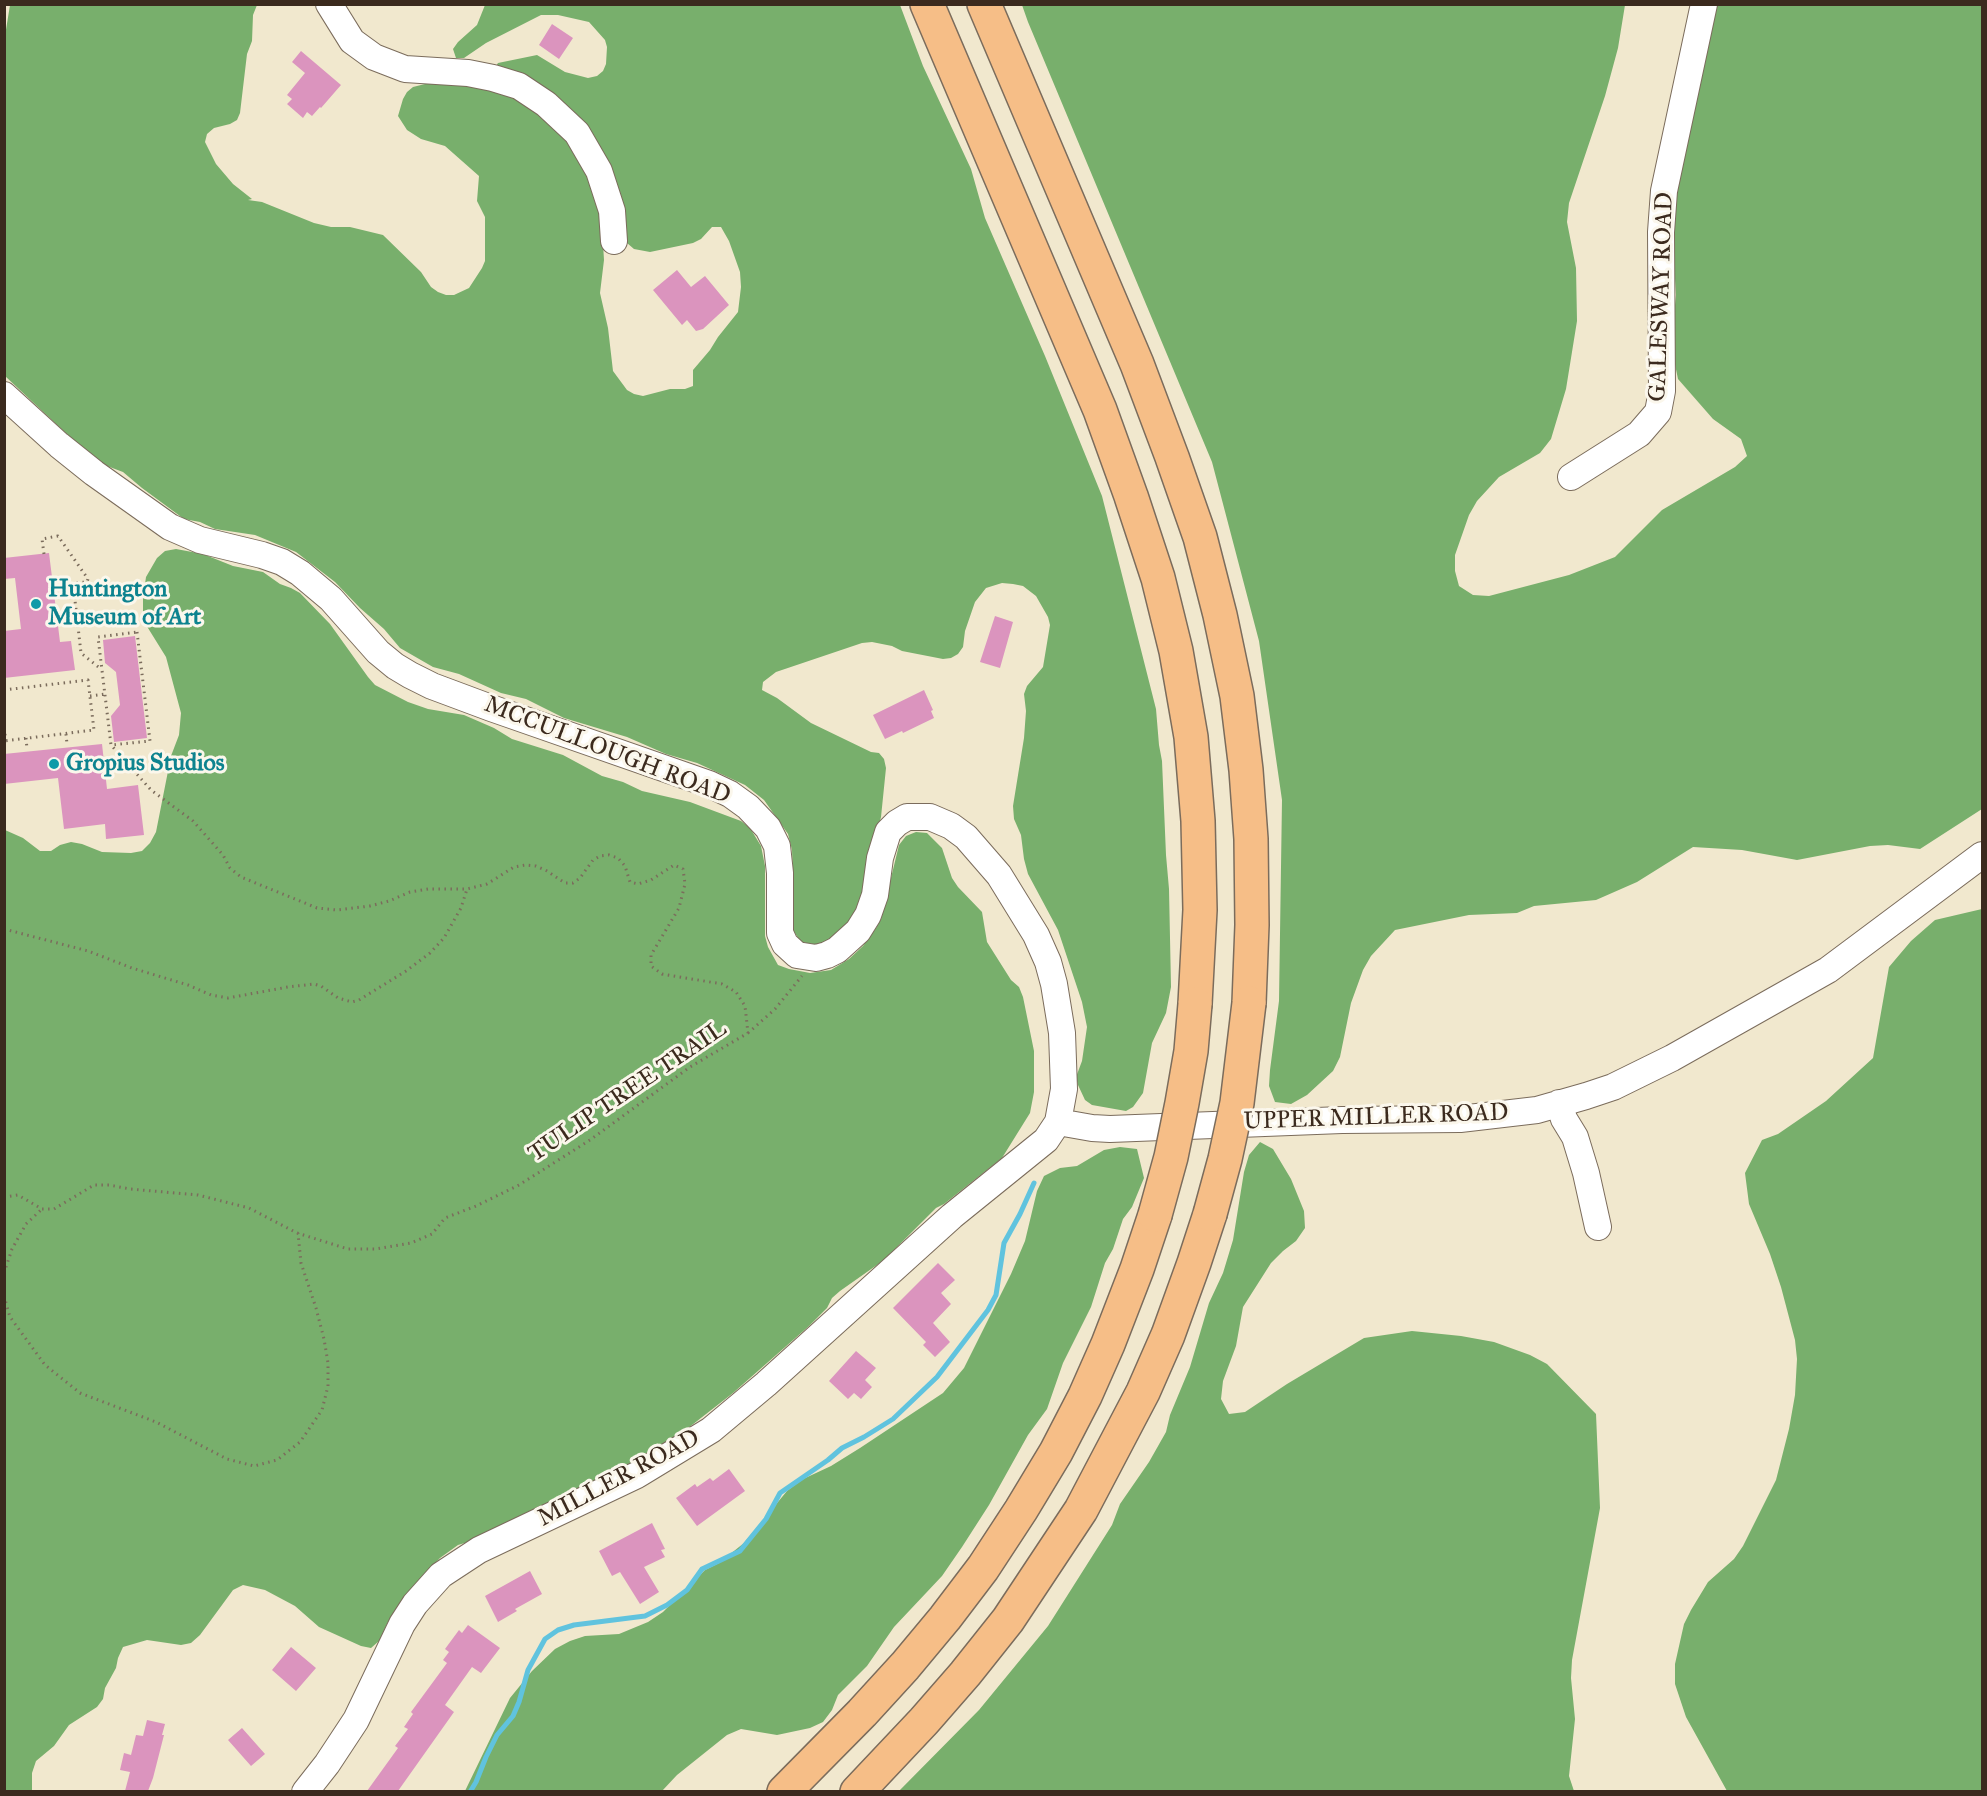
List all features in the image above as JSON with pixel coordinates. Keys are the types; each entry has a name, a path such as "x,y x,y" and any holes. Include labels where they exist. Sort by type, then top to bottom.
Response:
{"highway":[{"path":"784,1791 862,1713 945,1618 983,1568 1056,1452 1090,1385 1137,1269 1155,1215 1171,1157 1182,1102 1191,1051 1195,1004 1200,910 1198,821 1191,738 1176,651 1158,578 1100,410 927,4"},
{"path":"857,1791 924,1721 972,1665 1019,1604 1082,1510 1143,1392 1191,1273 1225,1159 1237,1103 1249,1003 1252,926 1251,839 1246,771 1234,684 1203,548 1137,364 984,4"}],"street":[{"path":"328,4 352,41 374,57 405,69 468,73 493,78 519,86 546,104 577,133 598,171 612,212 614,241"},
{"name":"GALESWAY ROAD","path":"1571,477 1639,434 1658,412 1662,391 1660,232 1664,191 1704,4"},
{"name":"MCCULLOUGH ROAD","path":"4,395 94,473 170,527 200,540 282,562 300,573 331,599 378,652 411,675 471,701 709,784 730,794 748,807 768,828 777,846 780,873 778,919 780,933 785,944 797,955 816,958 827,956 858,931 868,915 875,895 888,832 897,823 907,817 919,816 930,817 951,826 982,854 999,875 1026,916 1048,962 1059,1010 1064,1068 1062,1105 1058,1122"},
{"name":"UPPER MILLER ROAD","path":"1058,1122 1110,1129 1320,1121 1460,1119 1510,1114 1559,1103 1613,1087 1641,1074 1828,970 1983,855"},
{"path":"1559,1103 1564,1119 1575,1137 1598,1227"},
{"name":"MILLER ROAD","path":"304,1791 327,1764 356,1720 402,1624 415,1604 441,1575 479,1550 637,1475 711,1430 766,1384 980,1191 1038,1148 1058,1122"}],"path":[{"path":"44,554 42,539 58,536 88,579 87,582 73,583 81,653 102,670"},
{"path":"137,632 150,741 111,745 105,694 98,637 137,632"},
{"path":"4,690 88,680 94,730 5,740 4,728"},
{"path":"90,696 105,694"},
{"path":"66,734 67,744"},
{"path":"26,738 27,749"},
{"name":"TULIP TREE TRAIL","path":"42,1209 54,1209 94,1185 109,1185 198,1195 239,1205 297,1233 348,1249 376,1249 411,1243 432,1233 446,1218 519,1185 590,1140 690,1067 748,1033 745,1006 736,992 722,984 662,974 651,966 651,955 679,908 685,884 683,869 674,865 651,880 638,884 630,882 625,866 618,858 609,855 593,860 580,878 573,883 565,883 536,866 525,865 514,867 487,884 467,889 428,889 410,892 369,906 337,910 317,908 241,877 193,821 151,790 111,745"},
{"path":"4,929 88,951 211,995 228,998 314,984 338,998 352,1002 406,971 430,953 444,938 461,908 467,889"},
{"path":"748,1033 775,1009 803,975"},
{"path":"4,1197 18,1195 42,1209 26,1224 12,1249 4,1273"},
{"path":"4,1296 10,1317 45,1365 80,1393 156,1422 227,1458 254,1466 277,1460 300,1442 322,1410 328,1386 328,1363 324,1339 301,1263 297,1233"}],"green space":[{"path":"10,5 257,5 253,15 252,41 247,54 240,113 237,120 214,128 207,134 205,142 216,164 233,184 252,199 248,200 262,202 314,223 331,227 350,227 383,235 421,272 431,287 446,295 454,295 469,288 485,261 485,217 477,201 479,176 445,146 421,139 407,130 398,116 403,99 413,87 437,81 463,81 505,90 532,104 553,119 569,136 592,180 602,227 604,260 600,293 608,328 613,371 627,390 643,396 693,386 693,370 738,312 740,272 729,241 721,227 712,227 701,239 693,243 650,252 634,249 627,243 620,192 595,145 575,125 562,105 536,84 508,77 494,69 498,63 537,55 565,72 588,78 597,76 606,64 607,47 605,40 589,22 558,15 541,15 486,43 464,58 456,58 453,49 477,25 485,5 900,5 923,66 971,169 985,218 1102,496 1156,709 1162,761 1169,889 1171,987 1166,1013 1152,1043 1143,1093 1133,1107 1126,1111 1092,1105 1085,1100 1078,1085 1076,1077 1082,1061 1087,1027 1082,1002 1058,930 1028,874 1021,835 1014,819 1013,806 1024,738 1026,711 1024,694 1027,686 1043,667 1050,625 1036,596 1023,586 1013,584 1002,583 986,588 975,602 965,631 963,647 951,658 943,659 902,651 892,646 872,642 862,643 776,672 763,682 762,690 811,723 871,752 879,753 884,759 886,768 881,817 863,900 850,921 833,940 818,945 801,942 792,929 790,921 789,905 793,873 792,850 788,834 764,800 745,785 697,763 666,754 627,737 564,718 526,699 501,693 459,674 433,667 400,648 384,629 335,582 296,552 255,535 215,529 200,522 184,519 123,472 99,463 5,376 4,42"},
{"path":"1022,5 1625,5 1618,48 1605,96 1569,203 1567,222 1576,268 1577,321 1566,389 1551,439 1540,453 1499,477 1477,501 1469,515 1455,555 1455,571 1459,586 1473,595 1489,596 1569,575 1615,557 1662,510 1735,467 1747,456 1741,439 1713,419 1678,379 1671,345 1676,295 1671,215 1715,5 1982,5 1982,809 1920,849 1888,845 1870,846 1797,860 1742,850 1693,847 1637,882 1596,900 1534,906 1517,913 1469,915 1395,930 1371,956 1363,970 1351,1003 1340,1057 1333,1071 1307,1095 1291,1104 1275,1102 1269,1086 1279,1001 1282,800 1259,641 1212,462"},
{"path":"176,549 203,554 233,566 263,572 280,584 300,593 330,624 375,685 408,702 428,709 464,715 512,739 563,755 602,776 642,791 690,802 741,821 750,828 761,846 765,866 765,936 778,965 810,973 831,970 849,959 863,946 881,919 899,845 906,836 916,832 927,833 942,848 952,878 958,887 982,912 987,942 1011,980 1019,987 1034,1051 1034,1092 1030,1113 1002,1158 936,1208 884,1260 840,1291 809,1326 733,1393 683,1432 623,1468 478,1539 458,1545 440,1558 412,1588 388,1622 379,1641 371,1648 361,1646 319,1627 295,1606 265,1590 243,1585 233,1590 200,1635 191,1643 181,1645 147,1640 123,1647 116,1668 105,1688 103,1699 97,1707 69,1725 54,1746 36,1761 32,1773 32,1791 5,1792 5,830 23,838 40,851 51,851 71,842 102,852 131,853 142,851 150,843 156,832 171,756 179,735 181,713 166,657 143,620 143,598 146,577 157,558 165,551"},
{"path":"1982,909 1982,1791 1727,1791 1686,1717 1675,1684 1675,1664 1684,1624 1691,1610 1708,1582 1734,1559 1743,1546 1776,1480 1795,1395 1797,1359 1795,1340 1781,1287 1749,1204 1745,1173 1762,1140 1778,1134 1826,1101 1873,1058 1889,967 1911,941 1935,920"},
{"path":"1260,1142 1273,1149 1291,1179 1304,1211 1305,1228 1296,1241 1271,1263 1243,1307 1236,1346 1223,1381 1221,1399 1229,1414 1245,1412 1364,1338 1412,1331 1494,1342 1530,1355 1547,1364 1596,1414 1600,1508 1572,1660 1571,1678 1575,1719 1569,1776 1574,1791 899,1791 979,1710 1048,1626 1112,1525 1120,1504 1149,1462 1166,1432 1170,1415 1190,1367 1209,1303 1223,1273 1233,1240 1249,1155"},
{"path":"1120,1147 1137,1149 1144,1178 1132,1207 1123,1219 1113,1249 1105,1263 1091,1307 1063,1363 1047,1409 1028,1435 989,1505 942,1576 894,1627 867,1666 838,1695 832,1710 823,1722 810,1728 777,1735 741,1729 727,1735 677,1775 662,1791 465,1791 510,1698 532,1671 555,1649 585,1636 619,1634 648,1622 663,1612 705,1570 719,1563 744,1543 787,1491 801,1480 831,1466 943,1393 964,1368 1011,1274 1025,1241 1037,1191 1044,1176 1060,1168 1077,1166 1104,1150"}],"building":[{"path":"552,24 573,38 559,59 539,45"},
{"path":"301,51 341,85 312,116 307,112 303,118 287,104 292,99 287,95 305,73 292,62"},
{"path":"677,270 691,287 705,276 729,305 703,329 696,331 687,320 682,325 653,290"},
{"name":"Huntington Museum of Art","path":"49,553 60,642 71,641 75,670 4,678 4,631 21,629 15,578 4,579 4,558"},
{"path":"995,616 1013,622 1000,668 980,662"},
{"path":"135,636 147,738 114,742 111,716 120,705 116,672 105,663 103,640"},
{"path":"924,690 934,718 885,739 873,715"},
{"path":"102,744 107,789 138,785 144,835 106,839 105,824 64,829 58,778 4,784 4,754"},
{"path":"938,1263 955,1280 941,1293 951,1304 933,1323 950,1342 935,1357 923,1345 926,1342 893,1308"},
{"path":"856,1351 876,1368 865,1380 872,1387 861,1399 854,1393 848,1399 829,1381"},
{"path":"729,1469 745,1491 697,1526 676,1498 695,1484 697,1487 710,1478 713,1481"},
{"path":"652,1523 665,1549 661,1550 665,1557 644,1567 659,1592 640,1604 620,1572 612,1576 599,1551"},
{"path":"530,1571 542,1594 515,1609 517,1611 498,1622 485,1596"},
{"path":"468,1625 500,1648 481,1673 472,1667 445,1705 454,1712 398,1791 367,1791 398,1748 395,1746 408,1729 404,1727 413,1714 411,1712 447,1663 443,1660 449,1652 445,1649 459,1630 462,1633"},
{"path":"291,1647 316,1668 296,1691 272,1670"},
{"path":"147,1720 165,1724 153,1778 148,1791 125,1791 130,1772 120,1770 124,1753 131,1755 136,1735 143,1736"},
{"path":"242,1728 265,1754 251,1766 228,1740"}],"waterway":[{"path":"470,1792 497,1735 513,1716 528,1670 545,1639 558,1630 574,1625 645,1616 667,1605 687,1590 702,1569 740,1551 766,1519 780,1493 842,1448 893,1419 937,1377 988,1310 996,1295 1004,1243 1034,1183"}],"place":[{"name":"Huntington Museum of Art","path":"36,604"},
{"name":"Gropius Studios","path":"54,764"}]}
